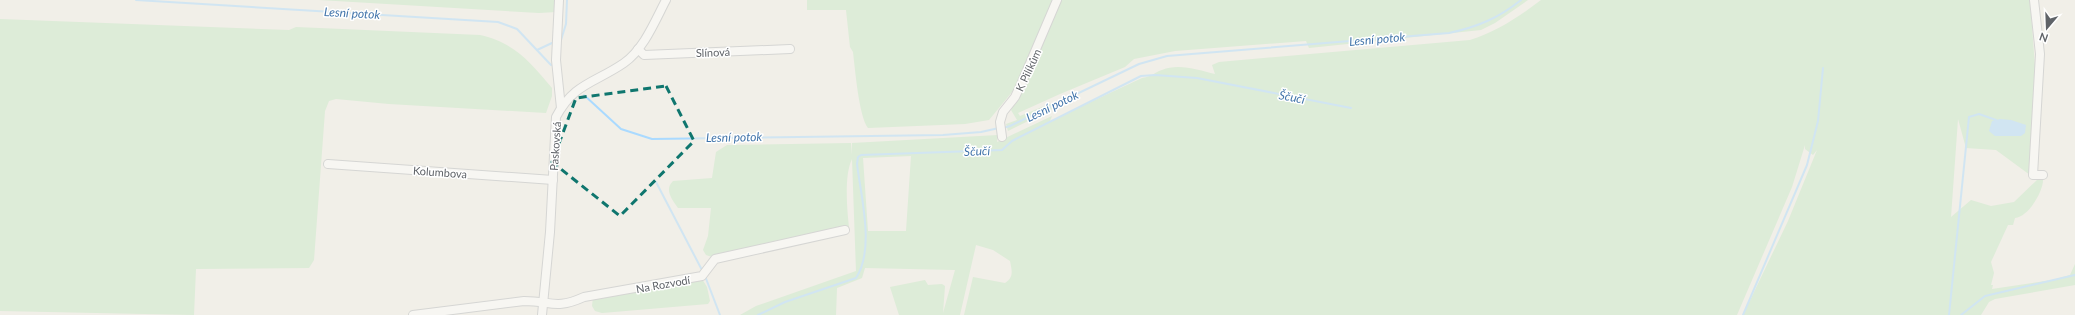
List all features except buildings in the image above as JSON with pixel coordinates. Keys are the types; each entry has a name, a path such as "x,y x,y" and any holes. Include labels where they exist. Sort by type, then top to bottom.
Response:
{"street":[{"path":"560,0 556,69 561,108"},
{"name":"Paskovská","path":"542,315 550,232 555,124 561,108 582,85 624,63 638,49 666,0"},
{"name":"K Pilíkům","path":"1003,135 1001,124 1003,112 1015,97 1057,0"},
{"path":"2034,0 2040,54 2033,175 2043,175"},
{"name":"Slínová","path":"638,49 644,55 790,49"},
{"name":"Kolumbova","path":"328,164 553,180"},
{"name":"Na Rozvodí","path":"414,315 524,301 544,303 555,306 569,304 584,297 702,276 715,259 845,230"}],"highlighted area":[{"path":"666,86 694,141 620,216 552,162 576,98"}],"green space":[{"path":"319,0 557,0 556,12 539,13"},
{"path":"807,0 1054,0 1021,81 989,120 965,124 868,128 862,114 853,52 850,47 846,10 807,10"},
{"path":"1059,0 1528,0 1495,23 1481,30 1309,48 1306,41 1175,51 1134,59 1125,67 1018,113 1020,116 1069,96 1071,100 1008,131 1006,124 1017,120 1011,110 1030,76"},
{"path":"1541,0 2030,0 2036,80 2030,175 1996,150 1966,148 1958,119 1951,217 1971,200 1991,206 2014,202 2037,180 2043,180 2038,197 2030,209 2020,217 2015,218 2013,225 2008,225 1991,262 1994,273 1991,285 1993,285 1992,289 2052,280 2070,275 2075,264 2075,285 1995,299 1989,302 1981,315 1743,315 1788,221 1817,150 1813,155 1805,149 1805,145 1792,187 1737,315 964,315 973,277 1005,283 1012,274 1010,261 993,250 976,245 960,315 899,315 890,287 925,280 928,285 942,284 945,286 943,313 955,270 865,268 862,278 837,288 836,315 740,315 756,306 856,271 852,159 849,166 847,183 849,227 712,257 706,255 703,250 708,236 711,208 678,208 671,198 669,191 670,184 673,181 712,178 716,152 727,145 851,143 852,155 852,143 998,135 997,142 1052,116 1050,121 1142,78 1168,68 1182,67 1215,74 1212,65 1219,62 1470,40 1480,37 1516,18","holes":["911,156 906,231 868,231 863,158"]},
{"path":"0,19 289,30 296,27 480,35 503,43 521,55 552,88 552,96 546,113 389,104 336,99 329,101 325,111 314,260 309,268 196,269 194,315 0,311"},
{"path":"702,279 707,287 710,301 708,304 602,313 595,311 592,306 593,297"}],"water":[{"path":"2000,119 2011,120 2026,125 2025,133 2021,136 1995,136 1989,131 1992,121"}],"waterway":[{"name":"Lesní potok","path":"136,0 498,22 517,29 551,65"},
{"path":"561,40 566,24 567,0"},
{"name":"Lesní potok","path":"1003,128 1139,64 1167,56 1449,33 1469,28 1496,17 1521,0"},
{"path":"537,50 552,43"},
{"path":"1743,315 1807,165 1818,121 1823,68"},
{"name":"Ščučí","path":"758,315 785,302 856,278 862,266 866,238 857,164 858,157 861,155 1002,150 1012,141 1141,76 1155,75 1197,78 1351,108"},
{"name":"Lesní potok","path":"584,95 621,129 652,139 943,135 981,132 999,128"},
{"path":"1949,315 1969,117 1979,114 1996,120"},
{"path":"656,182 703,272"},
{"path":"1961,315 1985,296 2075,275"},
{"path":"705,276 720,315"}]}
